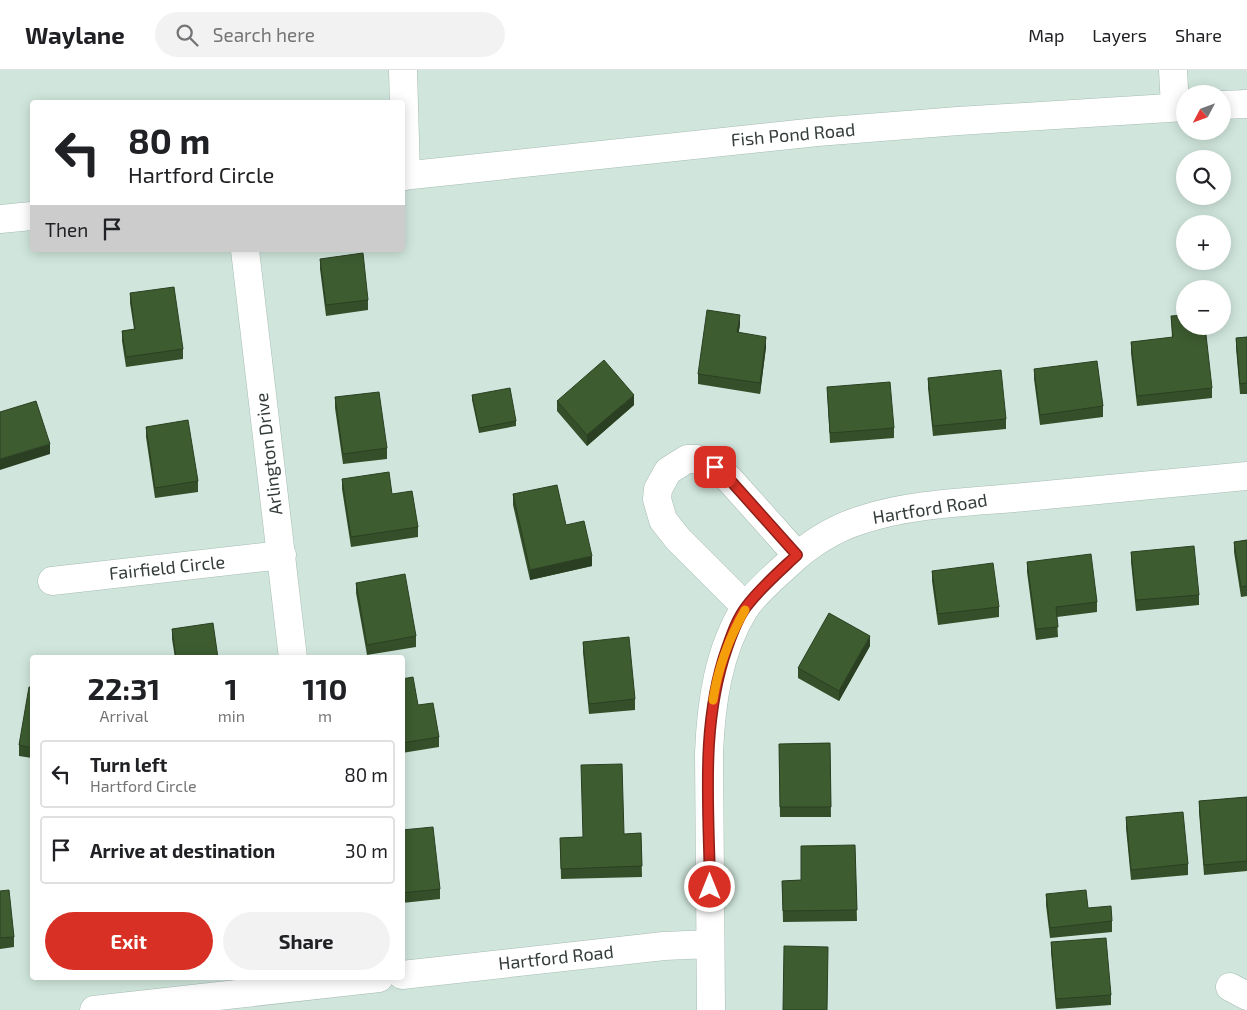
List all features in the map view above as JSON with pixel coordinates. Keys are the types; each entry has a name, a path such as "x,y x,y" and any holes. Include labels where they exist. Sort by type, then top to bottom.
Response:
{"street":[{"path":"402,70 403,100"},
{"path":"1173,70 1176,86"},
{"path":"1231,105 1247,104"},
{"name":"Fish Pond Road","path":"405,176 817,132 1176,107"},
{"path":"0,220 30,216"},
{"name":"Arlington Drive","path":"245,252 293,655"},
{"path":"746,607 678,539 663,520 657,499 658,489 668,470 687,459 697,459 715,467 730,480 797,555"},
{"name":"Hartford Road","path":"711,1010 710,720 715,687 732,632 746,607 771,579 797,555 828,534 861,520 892,512 950,504 1247,476"},
{"name":"Fairfield Circle","path":"52,581 282,555"},
{"name":"Hartford Road","path":"405,975 664,946 710,944"},
{"path":"94,1010 327,980"}],"building":[{"path":"363,253 368,300 326,305 320,259"},
{"path":"174,287 183,349 126,357 122,331 135,329 130,293"},
{"path":"707,310 740,315 737,332 766,337 760,383 698,374"},
{"path":"1171,316 1176,316 1176,335 1206,335 1212,388 1137,396 1131,342 1173,337"},
{"path":"1247,337 1247,383 1240,384 1236,338"},
{"path":"604,360 634,395 587,435 557,401"},
{"path":"1097,361 1103,406 1040,415 1034,369"},
{"path":"1001,370 1006,419 933,426 928,378"},
{"path":"890,382 894,428 830,433 827,387"},
{"path":"510,388 516,421 479,428 472,395"},
{"path":"379,392 387,448 343,454 335,397"},
{"path":"36,401 50,444 0,459 0,412"},
{"path":"188,420 198,481 155,488 146,427"},
{"path":"389,472 392,494 412,491 418,527 351,537 342,479"},
{"path":"557,485 566,525 584,521 592,556 530,570 513,494"},
{"path":"1247,540 1247,586 1241,587 1234,542"},
{"path":"1194,546 1199,595 1136,600 1131,552"},
{"path":"1091,554 1097,602 1056,607 1058,627 1036,629 1027,562"},
{"path":"993,563 999,607 938,614 932,571"},
{"path":"405,574 416,636 367,645 356,583"},
{"path":"829,613 870,636 839,691 798,668"},
{"path":"213,623 218,655 176,655 172,629"},
{"path":"629,637 635,699 589,704 583,642"},
{"path":"413,677 418,705 433,703 439,737 405,743 405,678"},
{"path":"29,687 30,687 30,748 19,745"},
{"path":"830,743 831,807 780,807 779,744"},
{"path":"622,764 624,834 641,833 642,866 561,869 560,838 583,837 581,765"},
{"path":"1247,797 1247,861 1204,865 1199,801"},
{"path":"1183,812 1188,864 1131,870 1126,817"},
{"path":"433,827 440,889 405,893 405,830"},
{"path":"855,845 857,910 783,911 782,881 801,880 801,846"},
{"path":"9,890 14,937 0,938 0,891"},
{"path":"1086,890 1088,908 1111,906 1112,921 1050,928 1046,894"},
{"path":"1106,938 1111,995 1056,999 1051,942"},
{"path":"784,946 828,947 827,1010 783,1010"}],"slow traffic":[{"path":"713,700 723,658 732,632 745,610"}],"route":[{"path":"710,887 709,753 710,720 715,687 732,632 746,607 771,579 797,555 730,480 715,467"}]}
